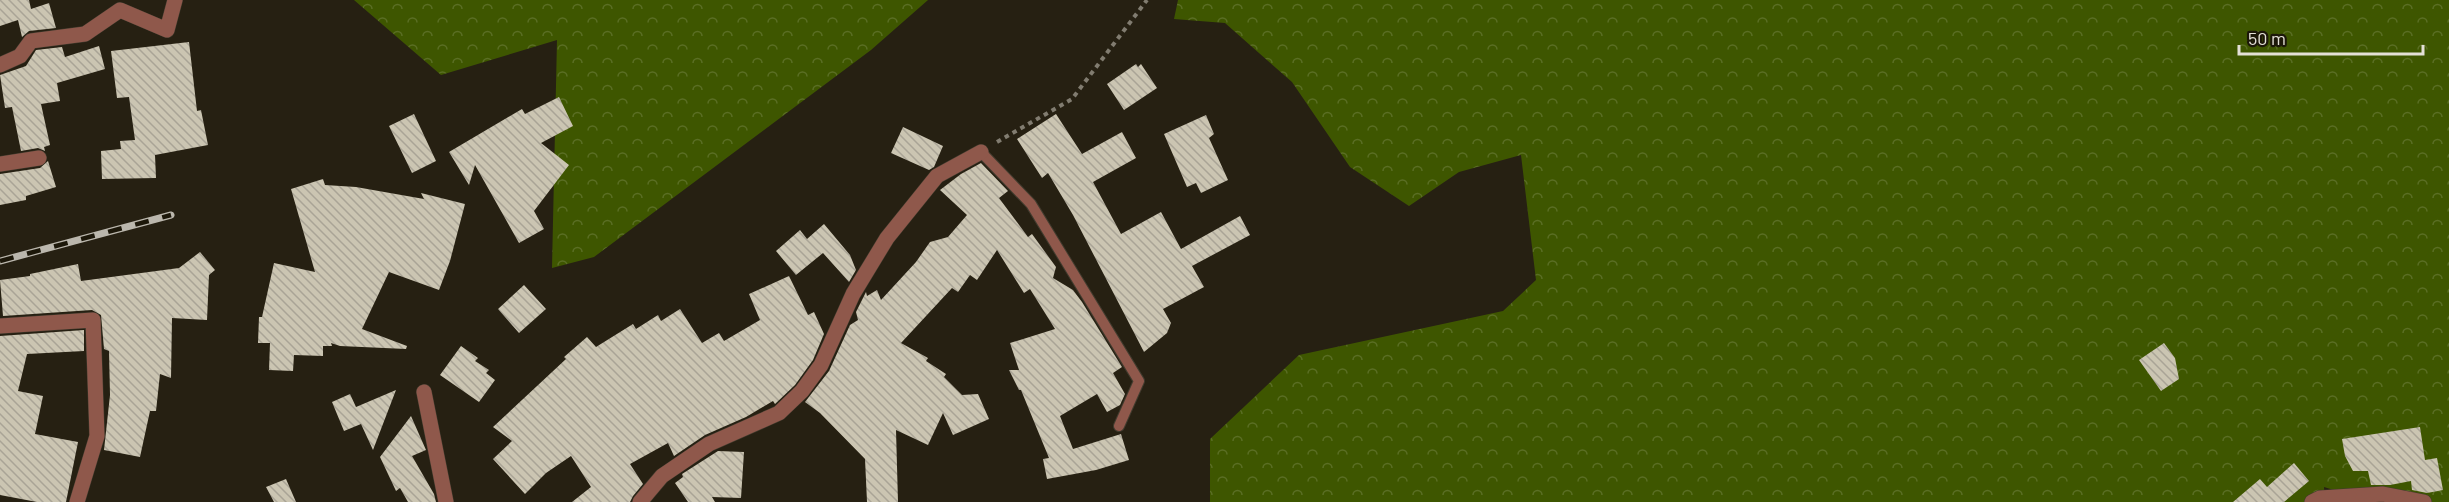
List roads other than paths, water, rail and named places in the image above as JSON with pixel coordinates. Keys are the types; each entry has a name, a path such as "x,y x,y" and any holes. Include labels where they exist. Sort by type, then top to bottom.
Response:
{"street":[{"path":"0,65 20,56 31,41 85,34 120,10 166,30 175,0"},
{"path":"640,502 662,476 709,444 779,412 802,391 821,365 853,294 887,237 937,176 981,152"},
{"path":"0,164 39,158"},
{"path":"0,327 93,320 97,436 77,502"},
{"path":"424,392 446,502"},
{"path":"2312,502 2320,498 2384,494 2424,502"}],"lane":[{"path":"981,152 1031,204 1139,381 1119,426"}],"railway":[{"path":"0,261 171,215"}]}
